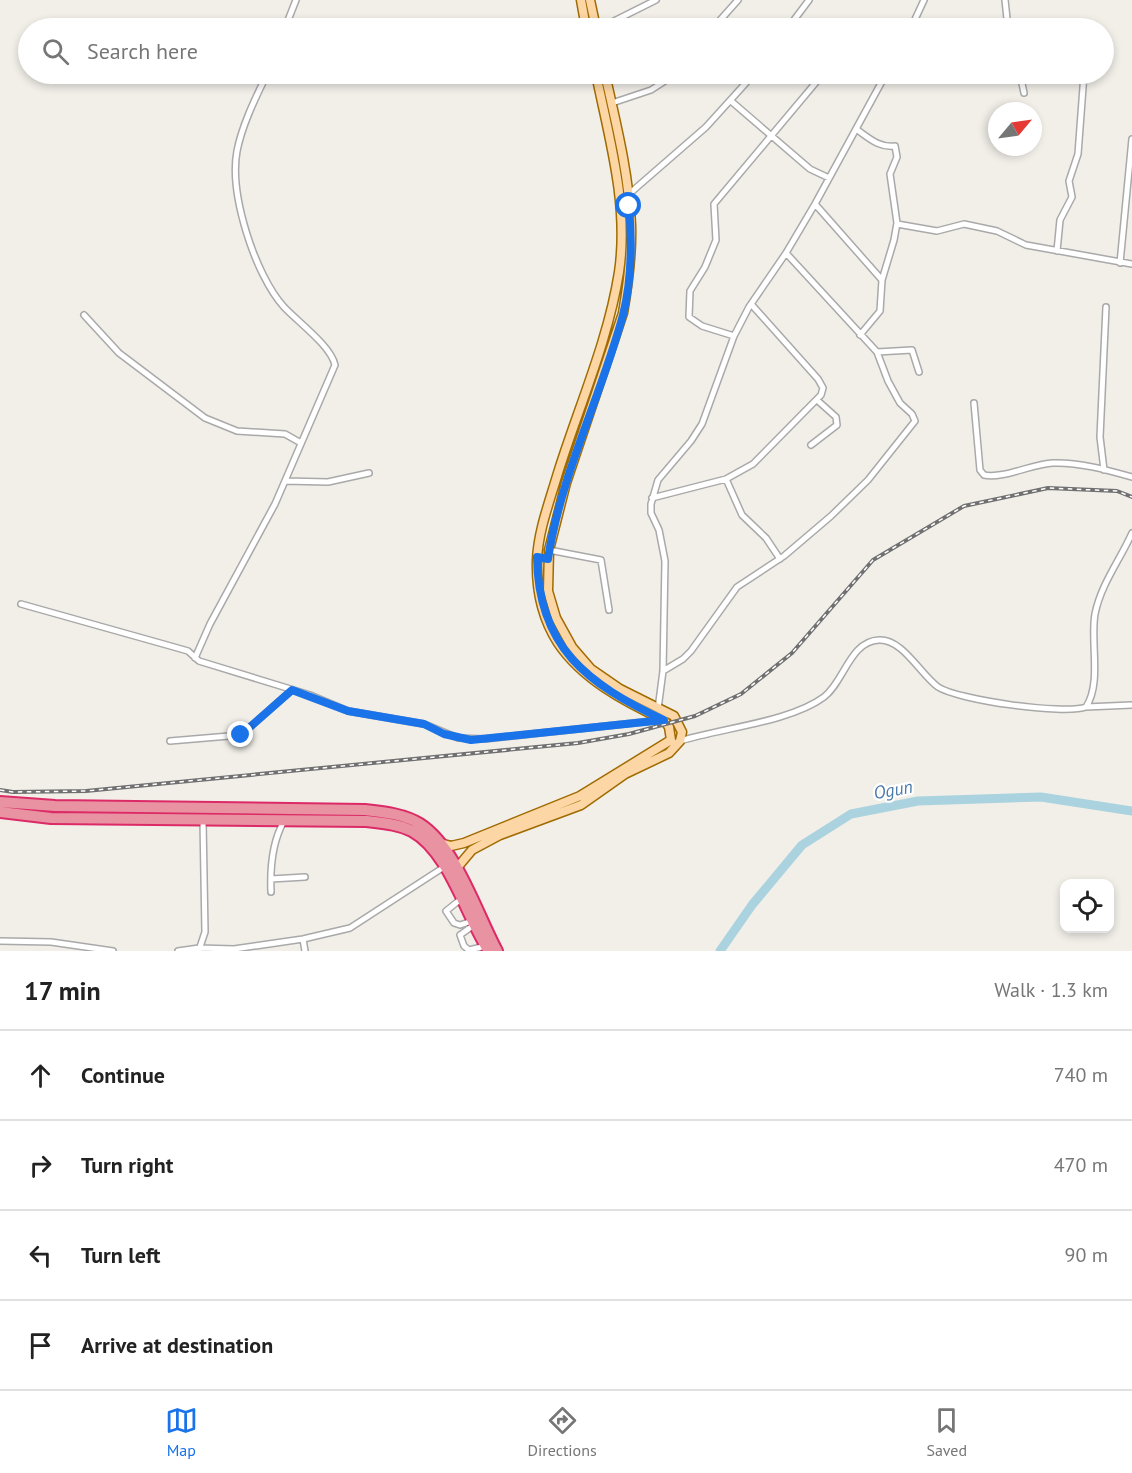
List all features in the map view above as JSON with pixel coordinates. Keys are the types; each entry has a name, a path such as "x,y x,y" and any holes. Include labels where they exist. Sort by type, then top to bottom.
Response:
{"highway":[{"path":"0,802 55,806 365,810 411,819 440,843 456,869 497,951"},
{"path":"329,810 330,822"},
{"path":"0,812 51,818 366,821 402,827 429,844 488,948"}],"main road":[{"path":"581,0 584,18"},
{"path":"590,0 595,18"},
{"path":"440,843 451,846 464,843 579,796 668,743 671,734 664,720 616,694 583,671 565,652 541,607 537,557 547,507 609,321 619,269 621,217 618,185 598,84"},
{"path":"456,869 472,850 500,836 580,805 624,774 669,753 680,741 682,732 677,720 601,676 561,631 551,604 549,550 566,483 623,313 631,245 629,194 607,84"},
{"path":"537,557 548,559"}],"street":[{"path":"289,18 296,0"},
{"path":"619,18 656,0"},
{"path":"722,18 738,0"},
{"path":"796,18 809,0"},
{"path":"915,18 924,0"},
{"path":"1005,0 1007,18"},
{"path":"195,658 210,624 285,481 333,374 334,359 268,286 255,256 236,182 237,148 263,84"},
{"path":"612,103 651,90 660,84"},
{"path":"629,194 706,127 745,84"},
{"path":"734,336 702,326 689,317 690,291 705,267 716,240 714,204 815,84"},
{"path":"658,709 663,671 665,561 659,530 651,513 652,498 658,480 692,441 702,424 734,336 751,304 786,253 815,204 881,84"},
{"path":"1022,84 1024,93"},
{"path":"1057,251 1060,220 1072,197 1069,181 1078,154 1083,84"},
{"path":"731,101 810,169 829,178"},
{"path":"856,129 877,144 885,147 895,146 897,158 890,180 897,224 882,280 880,311 860,334"},
{"path":"1120,263 1132,139"},
{"path":"815,204 882,280"},
{"path":"897,224 937,231 964,224 997,231 1026,245 1132,264"},
{"path":"663,671 683,660 691,651 737,587 780,559 812,534 868,480 914,424 914,417 900,403 888,381 877,352 786,253"},
{"path":"652,498 726,479 753,464 822,395 823,388 818,379 751,304"},
{"path":"1104,470 1100,437 1106,307"},
{"path":"84,315 119,353 205,418 237,431 285,434 301,443"},
{"path":"877,352 912,350 918,372"},
{"path":"812,445 837,425 837,420 817,400"},
{"path":"974,403 980,470 984,476 995,477 1053,463 1104,470 1132,477"},
{"path":"285,481 328,482 369,473"},
{"path":"726,479 742,516 766,538 780,559"},
{"path":"1086,707 1094,671 1095,615 1110,573 1130,541 1132,533"},
{"path":"549,550 600,560 609,610"},
{"path":"21,604 174,647 231,673 292,690 348,711 424,724 444,734 471,740 664,720"},
{"path":"680,741 799,710 834,688 861,647 871,641 881,640 892,642 940,688 961,697 1068,709 1132,705"},
{"path":"170,741 241,735 292,690"},
{"path":"199,950 205,932 203,821"},
{"path":"271,892 273,851 278,831 284,821"},
{"path":"178,951 234,949 303,939 350,928 444,867"},
{"path":"271,879 305,877"},
{"path":"461,899 446,911 449,918 460,925 473,923"},
{"path":"473,923 460,934 464,946 469,950 488,948"},
{"path":"303,939 305,951"},
{"path":"0,941 51,942 113,951"}],"waterway":[{"name":"Ogun","path":"720,951 752,905 802,845 851,814 918,801 1041,797 1132,811"}],"railway":[{"path":"0,790 13,792 86,791 578,743 629,734 695,716 741,694 792,653 873,560 964,506 1048,488 1117,491 1132,497"}],"route":[{"path":"241,735 250,729 274,703 292,690 325,700 348,711 424,724 444,734 471,740 664,720 616,694 583,671 565,652 541,607 537,577 537,557 548,559 566,483 623,313 631,245 629,206"}]}
